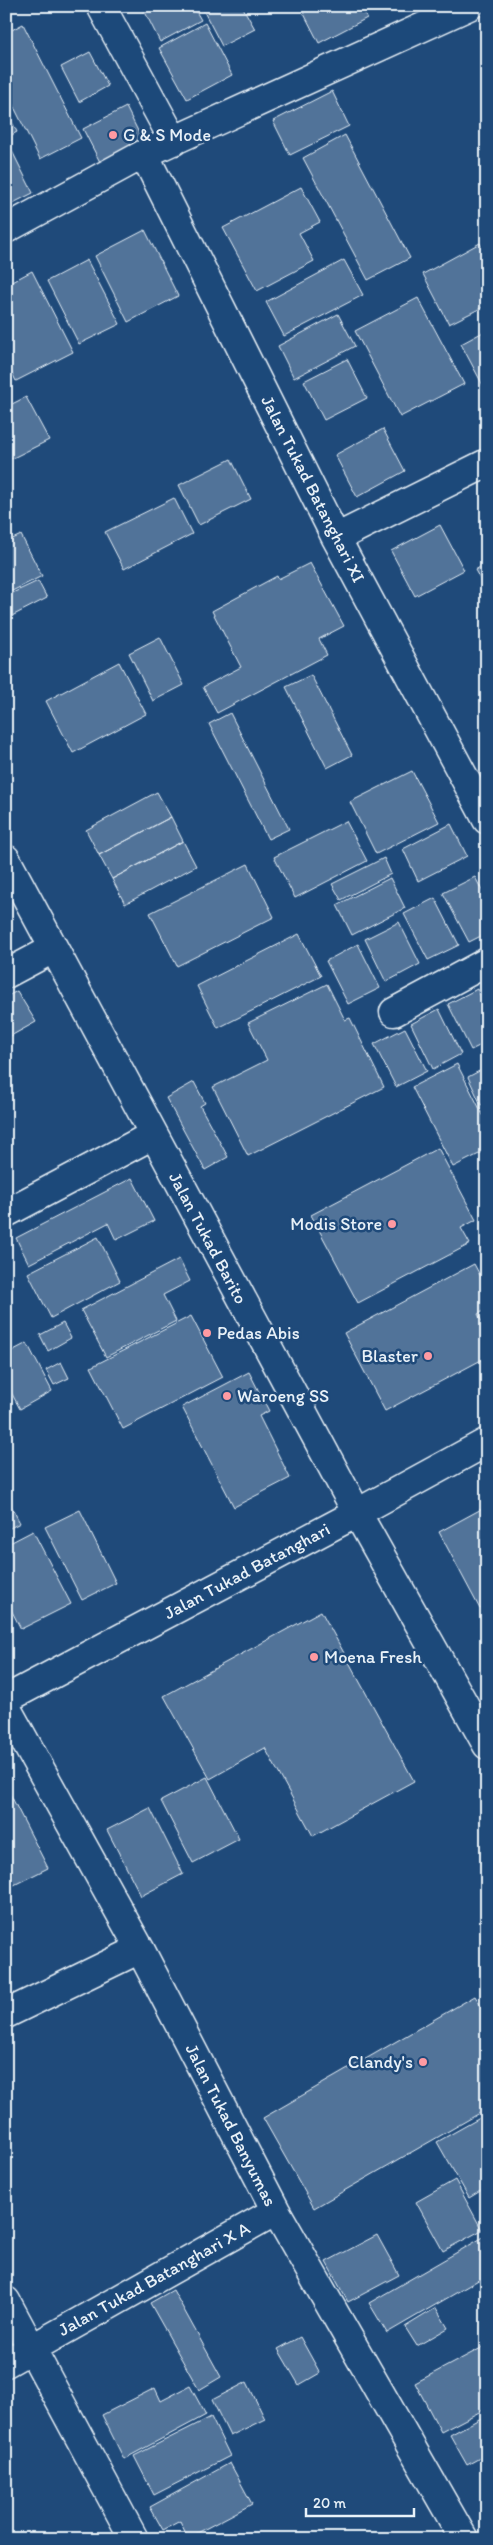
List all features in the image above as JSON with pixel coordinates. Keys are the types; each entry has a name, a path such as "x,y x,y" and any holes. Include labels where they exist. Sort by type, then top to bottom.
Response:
{"street":[{"path":"101,6 174,141"},
{"path":"6,229 144,154 469,6"},
{"name":"Jalan Tukad Batanghari XI","path":"144,154 336,538 487,820"},
{"path":"336,538 487,462"},
{"name":"Jalan Tukad Barito","path":"6,859 357,1513 487,1745"},
{"path":"6,974 53,949"},
{"path":"394,1012 487,962"},
{"path":"6,1213 153,1135"},
{"name":"Jalan Tukad Batanghari","path":"6,1699 487,1442"},
{"name":"Jalan Tukad Banyumas","path":"6,1707 140,1949 276,2211 464,2539"},
{"path":"6,2014 140,1949"},
{"name":"Jalan Tukad Batanghari X A","path":"6,2363 276,2211"},
{"path":"6,2301 33,2348 134,2539"}],"building":[{"path":"142,6 193,6 201,20 160,42"},
{"path":"201,6 242,6 255,29 222,46"},
{"path":"300,6 361,6 367,18 319,43"},
{"path":"205,23 232,75 187,99 159,48"},
{"path":"23,24 81,138 40,159 6,91 6,33"},
{"path":"90,52 108,86 79,102 61,67"},
{"path":"332,91 349,126 290,155 273,121"},
{"name":"G & S Mode","path":"126,107 143,141 100,162 83,129"},
{"path":"9,116 17,132 6,138 6,117"},
{"path":"345,135 410,258 368,280 303,158"},
{"path":"8,143 33,193 9,205 6,199 6,144"},
{"path":"301,187 320,222 299,233 314,261 257,291 223,228"},
{"path":"145,230 178,296 128,322 95,256"},
{"path":"480,243 487,256 487,305 449,324 423,274"},
{"path":"87,260 120,324 79,344 47,281"},
{"path":"344,260 363,295 284,336 266,302"},
{"path":"32,271 73,352 16,381 6,361 6,285"},
{"path":"418,298 464,384 400,417 355,331"},
{"path":"338,314 355,346 294,378 278,346"},
{"path":"487,330 487,393 461,344"},
{"path":"347,359 367,398 324,420 304,381"},
{"path":"26,397 49,440 9,460 6,455 6,407"},
{"path":"383,429 405,471 357,497 335,455"},
{"path":"231,459 251,499 199,525 179,485"},
{"path":"174,498 192,534 124,569 105,532"},
{"path":"440,525 464,570 415,596 391,551"},
{"path":"21,535 42,576 6,594 6,542"},
{"path":"310,563 344,626 319,639 327,655 217,713 203,687 241,667 212,611 277,576 278,579"},
{"path":"487,563 487,592 475,570"},
{"path":"38,581 47,598 6,619 6,596"},
{"path":"160,637 184,685 153,701 129,653"},
{"path":"119,662 146,714 73,753 46,701"},
{"path":"311,675 352,755 327,768 286,687"},
{"path":"230,713 289,829 268,839 209,724"},
{"path":"412,771 439,822 376,854 350,802"},
{"path":"157,792 171,817 99,855 86,830"},
{"path":"171,817 183,841 112,879 99,855"},
{"path":"346,821 367,861 295,898 274,857"},
{"path":"451,824 467,856 418,881 403,849"},
{"path":"183,841 196,866 125,904 112,879"},
{"path":"384,858 391,874 341,900 332,884"},
{"path":"248,864 274,917 177,966 150,913"},
{"path":"475,877 487,900 487,933 469,942 443,893"},
{"path":"390,878 405,908 352,935 337,905"},
{"path":"435,898 459,945 428,960 404,914"},
{"path":"399,922 420,964 386,982 365,939"},
{"path":"299,934 321,976 218,1028 197,986"},
{"path":"358,944 380,988 348,1004 326,961"},
{"path":"327,984 345,1020 350,1018 384,1087 248,1156 213,1087 267,1060 248,1023"},
{"path":"477,989 487,1009 487,1042 471,1050 448,1004"},
{"path":"17,991 36,1022 7,1038 6,997"},
{"path":"439,1009 461,1054 433,1069 411,1024"},
{"path":"405,1028 427,1071 396,1087 374,1044"},
{"path":"457,1064 487,1123 487,1150 453,1167 412,1087"},
{"path":"487,1067 487,1102 481,1105 468,1077"},
{"path":"194,1082 205,1103 200,1106 228,1157 205,1170 166,1098"},
{"name":"Modis Store","path":"438,1148 476,1220 461,1228 470,1244 358,1303 311,1215"},
{"path":"132,1178 154,1221 116,1240 108,1223 29,1264 16,1238"},
{"path":"98,1237 120,1281 51,1318 28,1273"},
{"path":"179,1259 190,1281 163,1295 176,1321 106,1357 81,1310"},
{"path":"474,1264 487,1288 487,1309 478,1314 487,1331 487,1357 385,1411 344,1333"},
{"path":"191,1316 223,1377 123,1429 91,1367"},
{"path":"63,1323 71,1338 48,1351 40,1335"},
{"path":"27,1343 52,1391 20,1409 6,1383 6,1354"},
{"path":"61,1362 69,1378 54,1385 46,1370"},
{"path":"249,1372 269,1411 259,1416 290,1478 234,1507 182,1407"},
{"path":"6,1496 20,1523 6,1530"},
{"path":"487,1506 487,1605 480,1609 439,1532"},
{"path":"80,1510 116,1583 82,1600 45,1527"},
{"path":"33,1531 71,1604 21,1629 6,1600 6,1545"},
{"path":"321,1611 414,1781 313,1836 265,1748 210,1779 164,1696"},
{"path":"207,1777 239,1839 193,1863 161,1801"},
{"path":"6,1786 48,1868 6,1889"},
{"path":"150,1808 183,1874 141,1896 107,1830"},
{"name":"Clandy's","path":"475,1996 487,2016 487,2109 314,2208 263,2118"},
{"path":"487,2114 487,2187 469,2198 437,2142"},
{"path":"455,2180 482,2230 443,2251 416,2202"},
{"path":"377,2235 399,2275 348,2302 326,2262"},
{"path":"487,2235 487,2275 387,2333 369,2303"},
{"path":"173,2290 221,2377 199,2390 150,2303"},
{"path":"436,2308 448,2328 417,2346 405,2327"},
{"path":"300,2337 320,2373 299,2385 278,2349"},
{"path":"487,2345 487,2408 441,2432 415,2383"},
{"path":"247,2382 265,2419 230,2436 212,2400"},
{"path":"190,2386 206,2415 124,2459 102,2415 155,2388 161,2401"},
{"path":"211,2417 230,2456 154,2495 134,2456"},
{"path":"483,2417 487,2424 487,2454 467,2465 450,2435"},
{"path":"230,2463 252,2504 188,2538 180,2521 163,2530 150,2507"}],"place":[{"name":"G & S Mode","path":"113,135"},
{"name":"Modis Store","path":"392,1224"},
{"name":"Pedas Abis","path":"207,1333"},
{"name":"Blaster","path":"428,1356"},
{"name":"Waroeng SS","path":"227,1396"},
{"name":"Moena Fresh","path":"314,1657"},
{"name":"Clandy's","path":"423,2062"}]}
